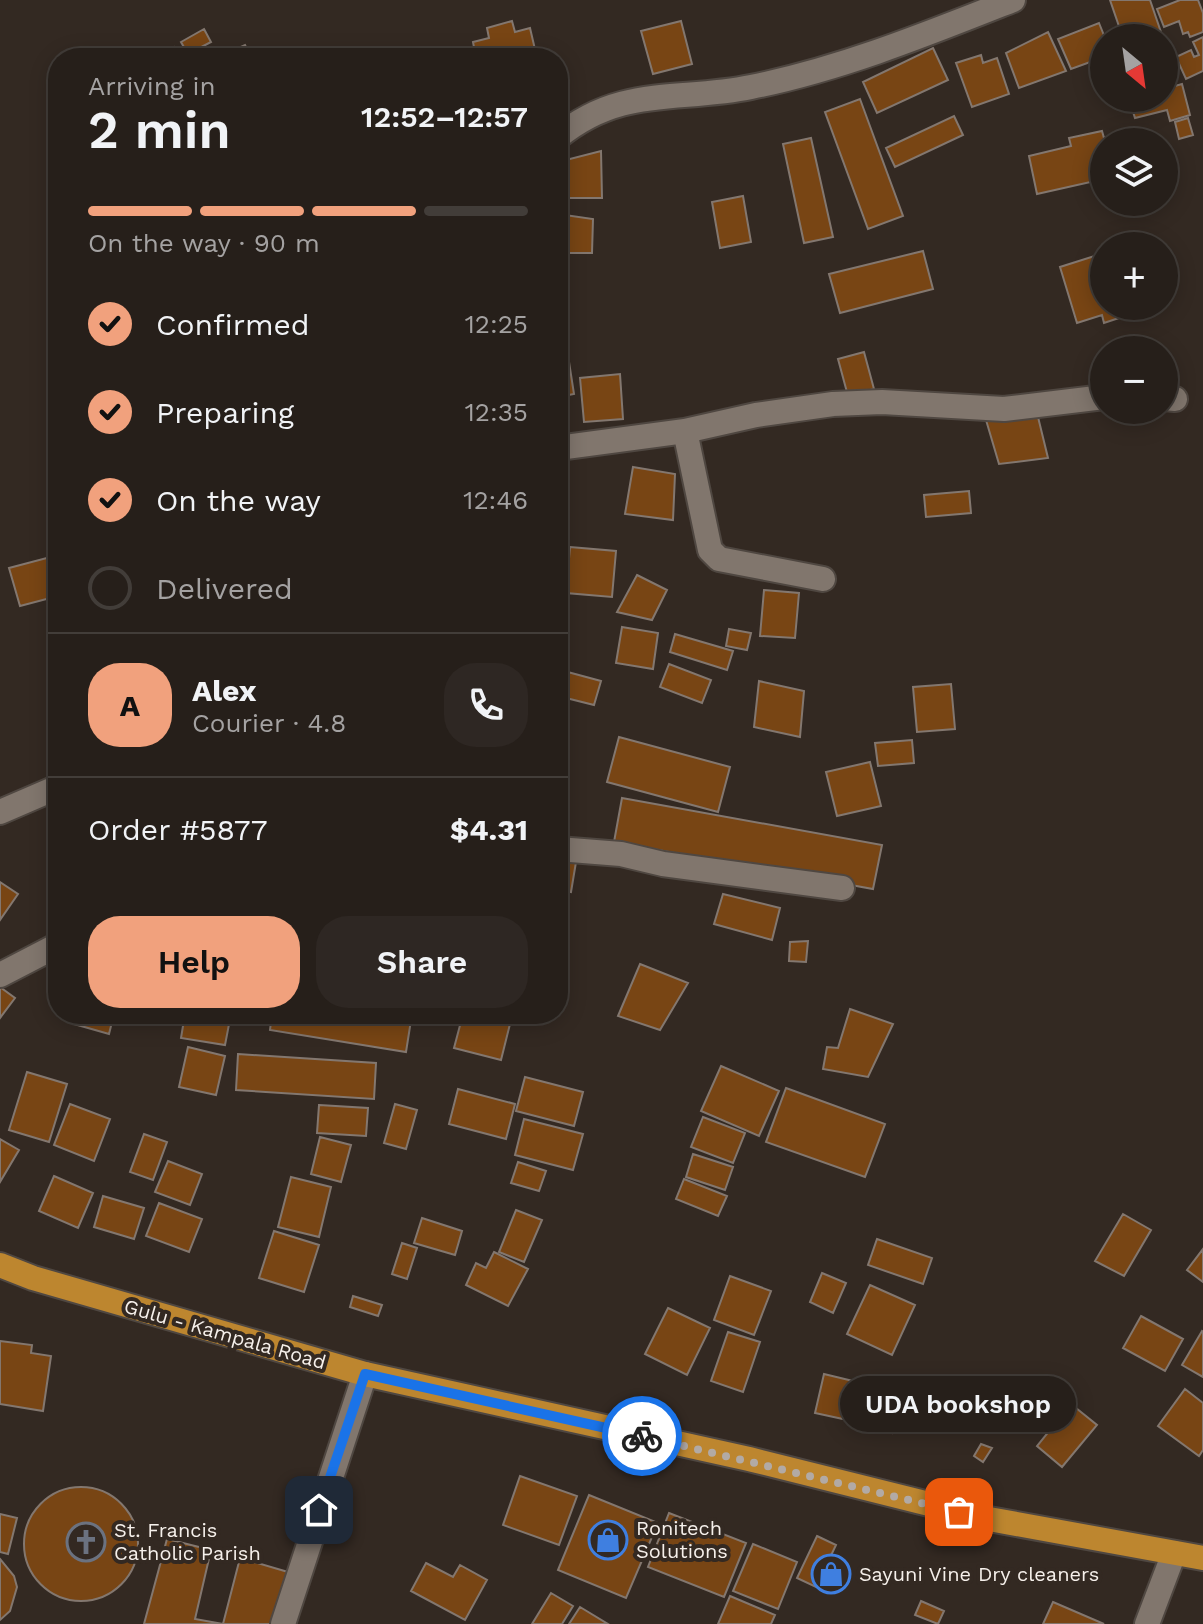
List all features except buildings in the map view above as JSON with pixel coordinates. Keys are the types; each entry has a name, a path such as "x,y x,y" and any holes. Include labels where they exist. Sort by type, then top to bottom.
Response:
{"main road":[{"name":"Gulu - Kampala Road","path":"0,1265 33,1278 365,1374 749,1459 989,1519 1203,1558"}],"street":[{"path":"568,131 594,114 629,99 749,88 871,55 1013,0"},
{"path":"568,447 685,431 756,415 833,404 882,402 1004,409 1090,399"},
{"path":"685,431 710,550 719,559 823,579"},
{"path":"0,812 48,791"},
{"path":"568,850 621,854 663,864 842,888"},
{"path":"0,975 48,950"},
{"path":"283,1624 365,1374"},
{"path":"1147,1624 1174,1553"}],"way so far":[{"path":"642,1436 749,1459 959,1512"}],"place":[{"name":"UDA bookshop","path":"959,1512"},
{"name":"Ronitech Solutions","path":"608,1540"},
{"name":"St. Francis Catholic Parish","path":"86,1542"},
{"name":"Sayuni Vine Dry cleaners","path":"831,1574"}],"route":[{"path":"319,1510 365,1374 642,1436"}]}
